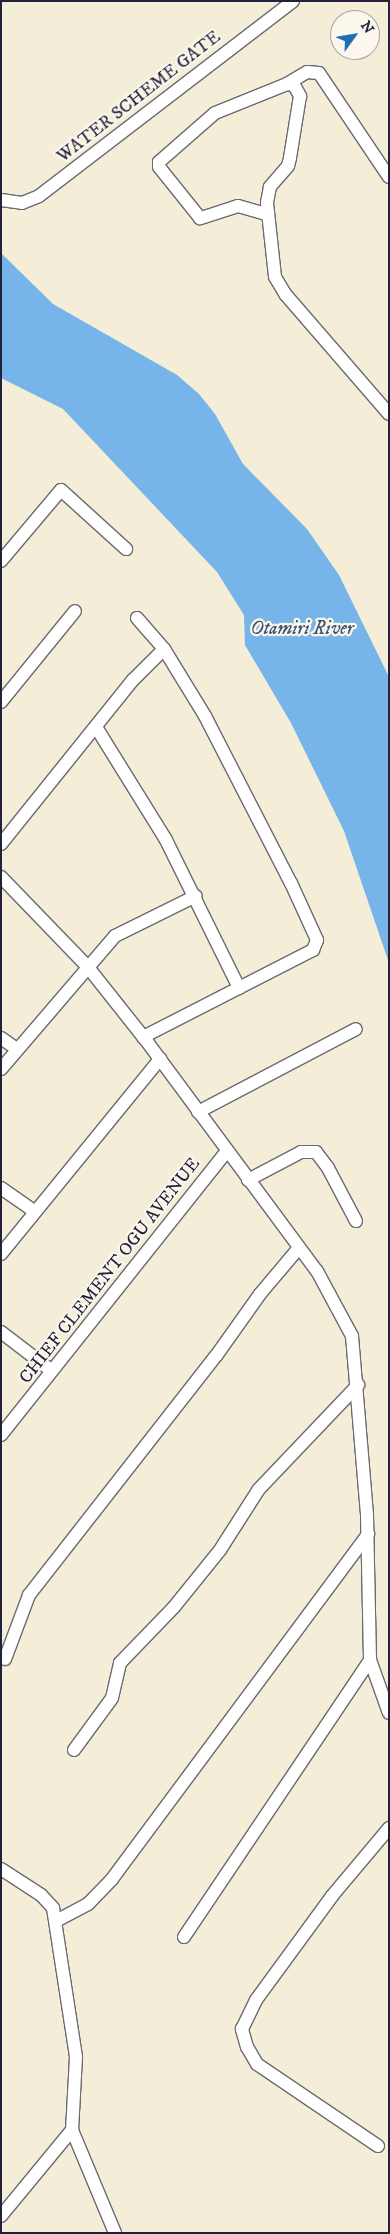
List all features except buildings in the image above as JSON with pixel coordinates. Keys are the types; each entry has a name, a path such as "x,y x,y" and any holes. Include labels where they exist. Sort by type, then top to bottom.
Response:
{"street":[{"name":"WATER SCHEME GATE","path":"1,200 22,203 39,196 293,1"},
{"path":"266,214 238,206 200,218 159,167 159,162 215,113 287,84 307,72 319,73 389,177"},
{"path":"287,84 294,84 300,96 288,166 270,187 266,214 275,277 280,286 387,408"},
{"path":"1,561 61,490 126,549"},
{"path":"1,702 75,611"},
{"path":"137,618 164,649 205,716 317,940 313,950 143,1037"},
{"path":"1,844 134,680 164,649"},
{"path":"96,727 196,896 239,988"},
{"path":"1,877 87,966 160,1059 298,1249 317,1271 352,1336 358,1385 368,1534 370,1660 389,1713"},
{"path":"1,1069 87,966 115,936 196,896"},
{"path":"198,1112 356,1029"},
{"path":"1,1038 17,1049"},
{"path":"1,1254 34,1211 160,1059"},
{"name":"CHIEF CLEMENT OGU AVENUE","path":"1,1435 227,1151"},
{"path":"248,1180 301,1152 316,1152 328,1168 356,1221"},
{"path":"1,1188 34,1211"},
{"path":"5,1659 29,1595 216,1356 260,1294 298,1249"},
{"path":"1,1332 52,1371"},
{"path":"74,1750 112,1698 120,1663 174,1607 220,1550 259,1489 358,1385"},
{"path":"56,1921 88,1904 112,1879 368,1534"},
{"path":"184,1937 370,1660"},
{"path":"378,2146 257,2064 247,2048 242,2029 256,2000 326,1904 389,1828"},
{"path":"1,1870 41,1895 53,1908 76,2057 72,2130 115,2233"},
{"path":"1,2216 72,2130"}],"water":[{"name":"Otamiri River","path":"1,253 53,304 177,375 199,394 215,414 243,464 307,529 339,575 389,677 389,963 344,831 291,723 245,645 244,615 217,572 63,409 1,378"}]}
